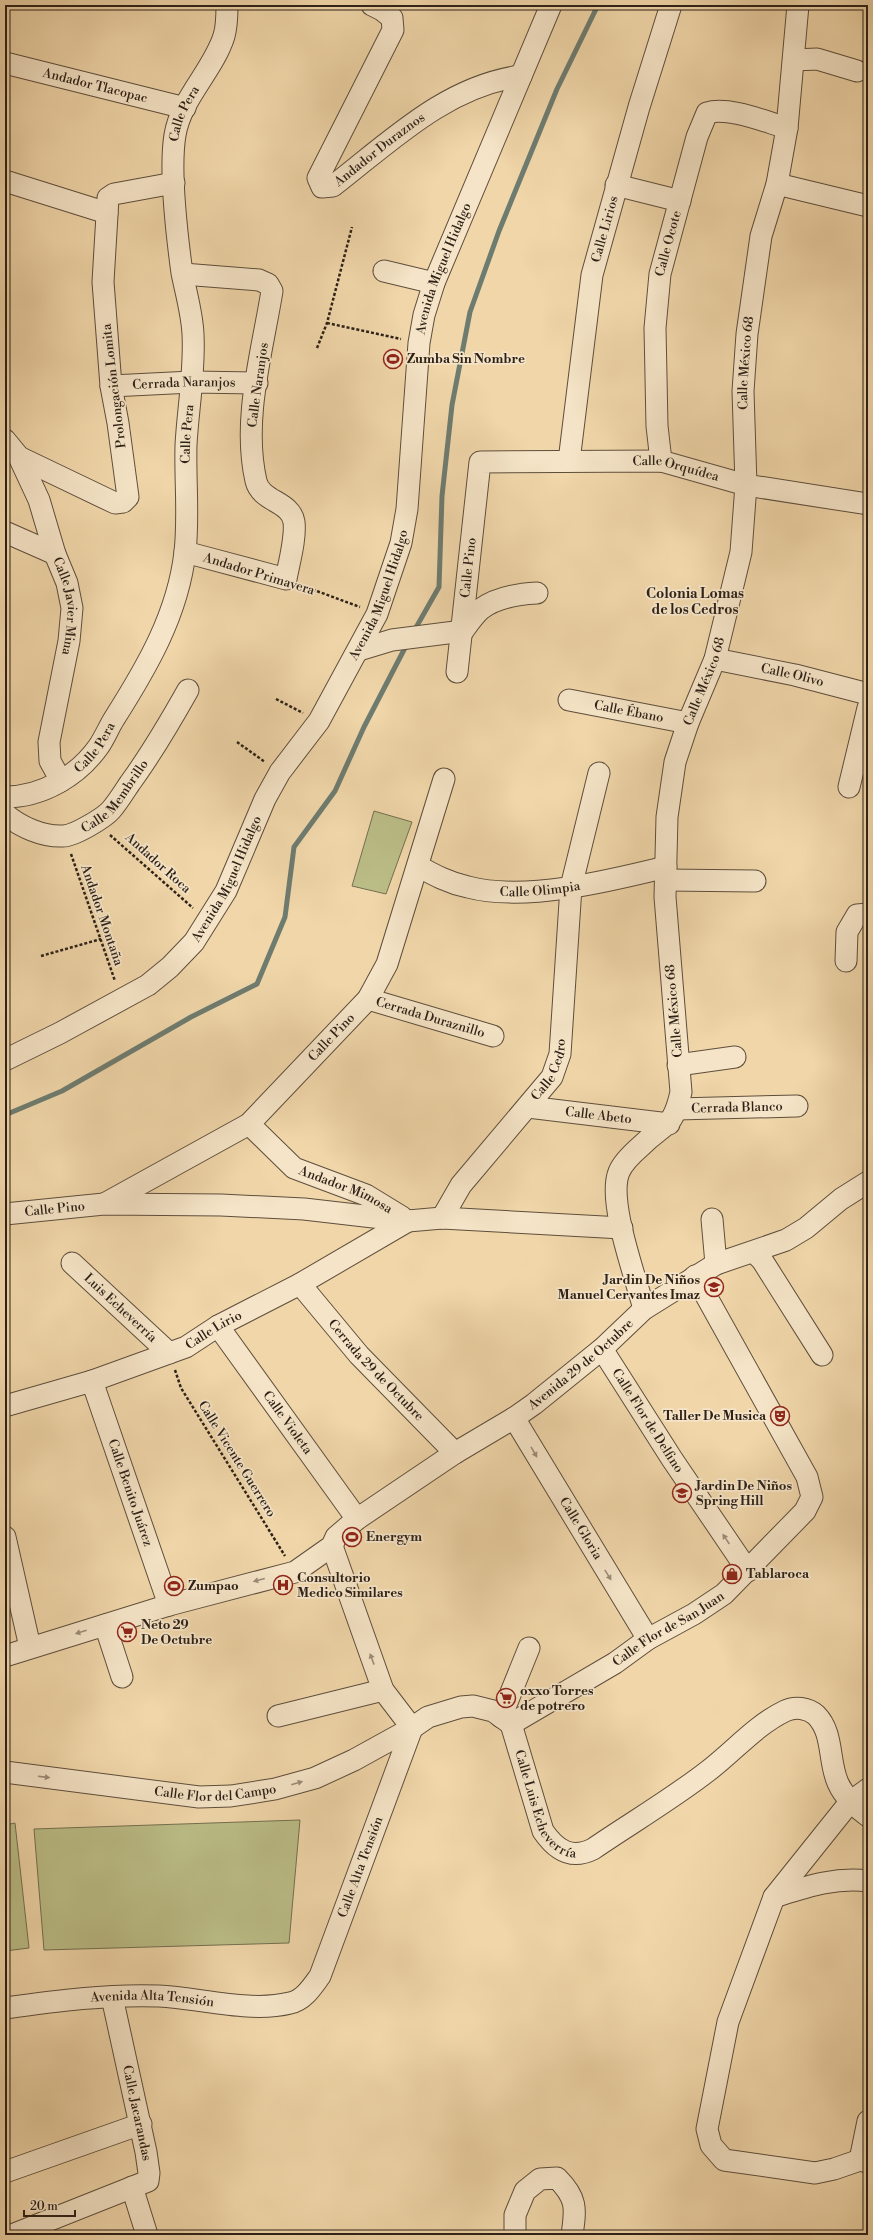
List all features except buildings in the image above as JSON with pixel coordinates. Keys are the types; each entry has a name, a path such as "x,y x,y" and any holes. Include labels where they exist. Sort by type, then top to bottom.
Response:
{"street":[{"name":"Calle Pera","path":"5,797 26,795 61,781 76,772 100,745 156,648 174,603 185,552 186,446 192,382 193,334 182,274 174,183 175,134 185,108 220,48 225,33 227,5"},
{"name":"Andador Duraznos","path":"372,5 382,10 392,18 392,30 318,178 322,187 333,186 418,119 456,96 501,79 521,76"},
{"name":"Avenida Miguel Hidalgo","path":"5,1060 148,985 170,967 194,942 226,891 265,799 280,772 319,721 359,650 377,614 401,543 407,509 419,343 424,315 434,283 551,5"},
{"name":"Calle Lirios","path":"569,460 592,275 616,185 671,5"},
{"name":"Calle México 68","path":"673,1117 680,1092 668,934 666,873 667,817 675,762 688,723 715,659 741,552 746,485 743,391 747,334 761,236 776,184 788,128 798,5"},
{"path":"794,60 817,59 857,71"},
{"name":"Andador Tlacopac","path":"5,63 185,108"},
{"name":"Calle Ocote","path":"661,461 657,426 655,328 660,274 697,137 707,113 721,110 788,128"},
{"path":"5,181 108,212"},
{"name":"Prolongación Lomita","path":"19,457 115,503 123,502 128,497 118,423 111,386 103,282 108,198 110,195 174,183"},
{"path":"776,184 868,206"},
{"path":"616,185 680,201"},
{"path":"384,271 434,283"},
{"name":"Calle Naranjos","path":"182,274 259,280 268,284 272,291 251,428 256,482 262,494 290,511 294,522 286,579"},
{"name":"Cerrada Naranjos","path":"111,386 192,382 257,383"},
{"name":"Calle Javier Mina","path":"5,440 19,457 39,500 55,554 67,582 72,608 68,641 49,742 50,761 61,781"},
{"name":"Calle Orquídea","path":"480,462 569,460 661,461 746,485 868,504"},
{"name":"Calle Pino","path":"457,672 457,631 480,462"},
{"path":"5,532 55,554"},
{"name":"Andador Primavera","path":"185,552 286,579"},
{"path":"359,650 392,640 457,631 481,609 500,599 518,594 537,593"},
{"name":"Calle Olivo","path":"715,659 795,675 868,694"},
{"name":"Calle Membrillo","path":"5,814 14,821 28,828 65,836 94,822 110,811 134,778 165,732 188,690"},
{"name":"Calle Ébano","path":"569,700 688,723"},
{"path":"849,787 868,708"},
{"name":"Calle Cedro","path":"442,1218 461,1185 552,1077 560,1054 571,887 599,774"},
{"name":"Calle Pino","path":"104,1204 250,1124 368,999 387,964 444,779"},
{"name":"Calle Olimpia","path":"418,866 444,880 469,888 509,891 571,887 666,873 755,881"},
{"path":"846,961 847,932 857,916 868,914"},
{"name":"Cerrada Duraznillo","path":"368,999 493,1036"},
{"path":"678,1065 735,1057"},
{"name":"Cerrada Blanco","path":"673,1117 797,1106"},
{"name":"Calle Abeto","path":"528,1107 673,1117"},
{"path":"644,1309 617,1204 619,1172 641,1146 673,1117"},
{"name":"Andador Mimosa","path":"250,1124 294,1168 366,1195 408,1221"},
{"name":"Avenida 29 de Octubre","path":"295,1572 332,1546 336,1538 357,1519 455,1453 514,1418 602,1349 644,1309 716,1264 786,1240 806,1228 841,1199 868,1182"},
{"name":"Calle Pino","path":"5,1214 104,1204 221,1205 304,1209 408,1221 442,1218 622,1228"},
{"path":"712,1218 716,1264"},
{"name":"Calle Lirio","path":"5,1406 92,1381 186,1348 218,1326 300,1284 408,1221"},
{"path":"754,1252 762,1260 822,1355"},
{"name":"Luis Echeverría","path":"72,1263 169,1353"},
{"name":"Calle Flor de San Juan","path":"506,1720 615,1663 648,1639 694,1614 724,1594 805,1511 812,1497 807,1477 695,1276"},
{"name":"Cerrada 29 de Octubre","path":"300,1284 359,1355 455,1453"},
{"name":"Calle Violeta","path":"218,1326 357,1519"},
{"name":"Calle Flor de Delfino","path":"602,1349 672,1459 748,1571"},
{"name":"Calle Benito Juárez","path":"92,1381 169,1605"},
{"name":"Calle Gloria","path":"514,1418 648,1639"},
{"path":"5,1537 30,1647"},
{"path":"332,1546 383,1690 412,1728 428,1717 461,1707 484,1708 506,1720 529,1648"},
{"path":"5,1656 169,1605 295,1572"},
{"path":"104,1625 122,1676"},
{"path":"278,1716 383,1690"},
{"name":"Calle Luis Echeverría","path":"506,1720 543,1831 551,1843 567,1853 584,1854 593,1849 708,1771 756,1730 785,1711 796,1708 806,1709 815,1715 828,1731 830,1752 838,1783 850,1802 868,1816"},
{"name":"Calle Flor del Campo","path":"5,1772 199,1797 231,1796 275,1789 315,1778 354,1760 412,1728"},
{"name":"Calle Alta Tensión","path":"300,2000 320,1976 412,1728"},
{"path":"868,1789 850,1802 774,1897 728,2022 707,2129 711,2145 724,2160 815,2173 834,2170 864,2161 868,2121"},
{"path":"774,1897 809,1886 847,1878 868,1881"},
{"name":"Avenida Alta Tensión","path":"5,2008 112,1997 160,1996 253,2006 289,2004 300,2000"},
{"name":"Calle Jacarandas","path":"20,2233 148,2181 149,2173 141,2124 112,1997"},
{"path":"5,2172 141,2124"},
{"path":"515,2235 515,2215 525,2191 540,2178 557,2178 570,2190 576,2212 572,2235"},
{"path":"132,2187 147,2235"}],"path":[{"path":"317,348 327,323 352,227"},
{"path":"327,323 419,343"},
{"name":"Andador Primavera","path":"286,579 377,614"},
{"path":"276,699 319,721"},
{"path":"238,742 280,772"},
{"name":"Andador Roca","path":"94,822 128,849 176,894 208,919"},
{"name":"Andador Montaña","path":"65,836 121,1000"},
{"path":"41,956 101,939"},
{"name":"Calle Vicente Guerrero","path":"169,1353 181,1388 295,1572"}],"green space":[{"path":"374,811 412,822 386,894 352,886"},
{"path":"300,1820 289,1943 44,1950 34,1829"},
{"path":"15,1823 29,1948 5,1951 5,1825"}],"waterway":[{"path":"414,631 439,587 442,496 452,405 470,312 499,231 557,89 598,5"},
{"path":"5,1115 62,1091 191,1017 257,984 285,917 294,847 335,791 364,727 407,644"}],"place":[{"name":"Zumba Sin Nombre","path":"393,359"},
{"name":"Jardin De Niños Manuel Cervantes Imaz","path":"714,1287"},
{"name":"Taller De Musica","path":"780,1416"},
{"name":"Jardin De Niños Spring Hill","path":"682,1493"},
{"name":"Energym","path":"352,1537"},
{"name":"Tablaroca","path":"732,1574"},
{"name":"Consultorio Medico Similares","path":"283,1585"},
{"name":"Zumpao","path":"174,1586"},
{"name":"Neto 29 De Octubre","path":"127,1632"},
{"name":"oxxo Torres de potrero","path":"506,1698"}],"district":[{"name":"Colonia Lomas de los Cedros","path":"695,602"}]}
